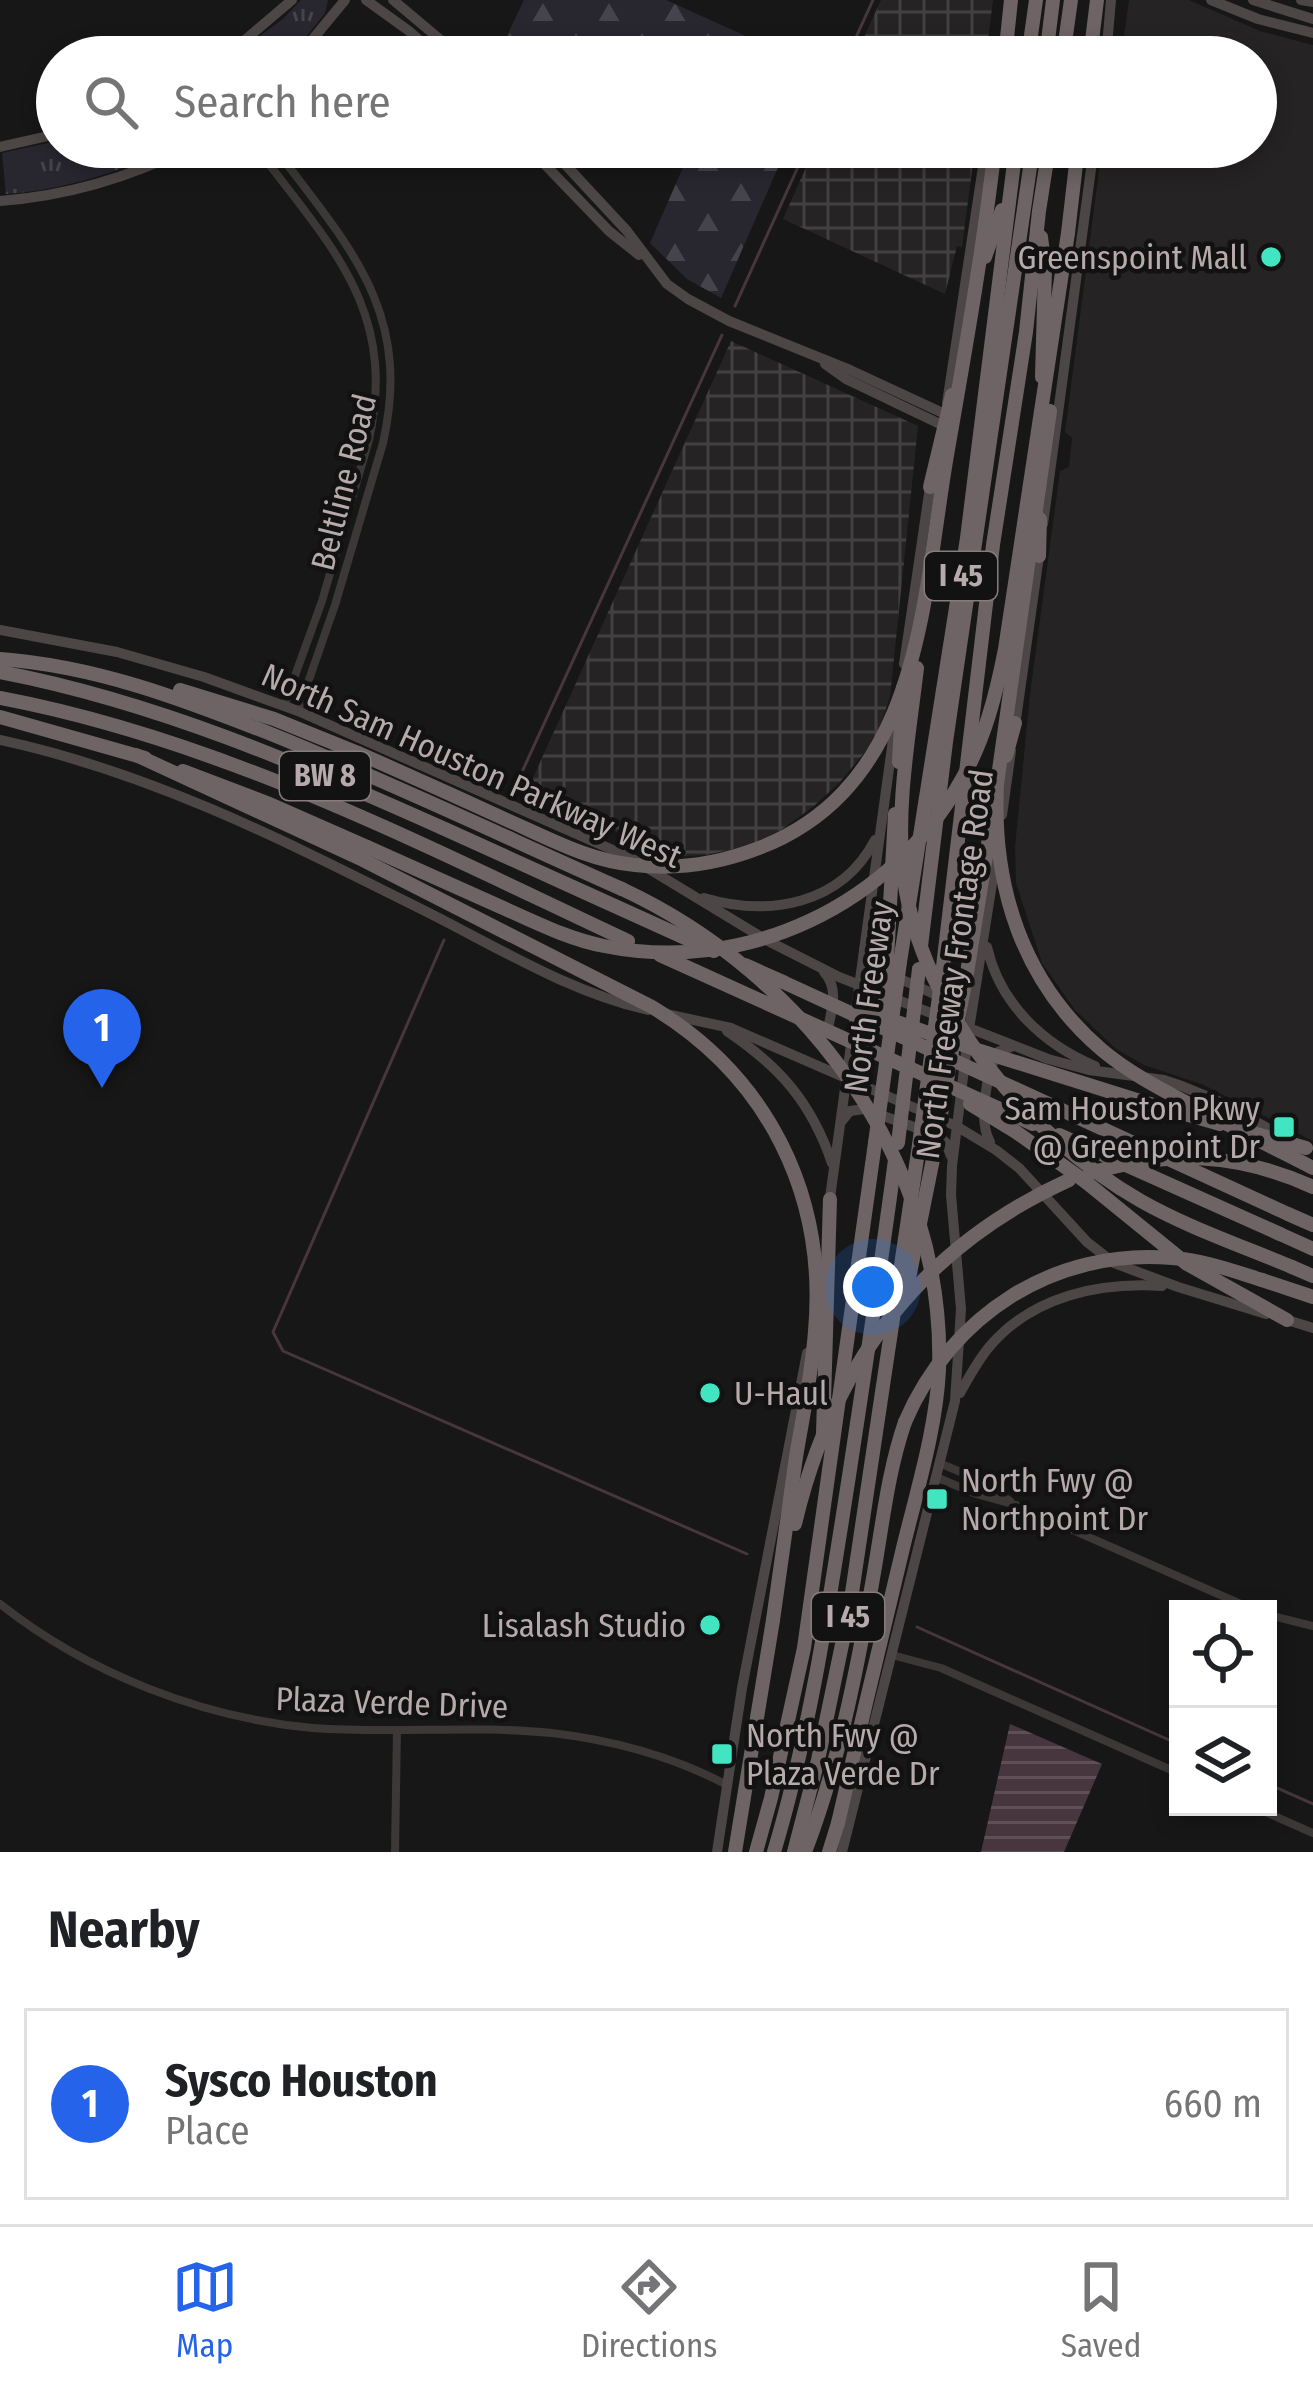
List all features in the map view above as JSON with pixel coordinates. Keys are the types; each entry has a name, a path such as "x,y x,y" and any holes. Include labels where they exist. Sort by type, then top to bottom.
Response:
{"highway":[{"path":"1004,36 1008,0"},
{"path":"1031,36 1036,0"},
{"path":"1049,36 1053,0"},
{"path":"1066,36 1071,0"},
{"path":"1097,36 1109,2"},
{"path":"0,659 57,665 197,694 299,728 590,856 638,866 684,866 772,843 814,817 852,783 882,742 907,680 986,227 989,168"},
{"name":"North Freeway","path":"756,1852 789,1723 818,1555 883,1084 893,961 967,538 1013,168"},
{"name":"North Freeway","path":"774,1852 798,1769 824,1641 864,1387 946,742 1031,168"},
{"name":"I 45","path":"794,1852 842,1651 885,1379 1046,168"},
{"path":"0,718 136,755 227,787 540,925 603,946 652,952 711,950 772,936 826,915 881,876 923,834 961,781 986,728 1005,649 1075,168"},
{"path":"929,487 987,249 1010,188"},
{"path":"1039,211 1045,269 1039,556"},
{"path":"1067,233 1048,436 997,784 996,840 1003,886 1016,929 1037,971 1068,1015 1103,1051 1157,1087 1313,1168"},
{"path":"926,586 905,782 903,862 918,937 951,1009 996,1077 1029,1114 1086,1164 1160,1211 1313,1276"},
{"path":"893,961 904,659"},
{"name":"North Sam Houston Parkway West","path":"0,672 129,703 225,735 359,790 783,982"},
{"path":"110,676 336,761 659,907 715,941 776,992 812,1030 857,1091 898,1169 922,1238 936,1306 938,1372 925,1456 829,1852"},
{"name":"BW 8","path":"0,698 130,730 260,774 1313,1249"},
{"path":"885,1379 972,979 994,800 1015,723"},
{"path":"136,755 363,860 652,1007 712,1050 754,1097 782,1145 802,1197 815,1258 817,1305 773,1620"},
{"path":"783,982 974,1049 1310,1150"},
{"name":"BW 8","path":"783,982 1313,1225"},
{"path":"893,1060 1016,1132 1187,1264 1287,1320"},
{"path":"735,1852 769,1638 811,1461 836,1401 867,1348 908,1296 946,1259 1014,1209 1069,1180 1125,1164 1225,1159 1313,1186"},
{"path":"818,1555 830,1199"},
{"path":"806,1852 848,1708 891,1471 905,1422 927,1379 963,1333 993,1307 1049,1277 1112,1259 1203,1262 1313,1297"}],"main road":[{"path":"250,36 292,0"},
{"path":"327,22 333,0"},
{"path":"315,36 345,0"},
{"path":"366,0 415,36"},
{"path":"394,0 436,36"},
{"path":"1211,0 1313,34"},
{"path":"1253,0 1313,19"},
{"path":"1301,0 1313,2"},
{"path":"1107,36 1109,2"},
{"path":"0,147 36,139"},
{"path":"0,201 43,198 142,168"},
{"path":"549,168 610,231 651,264"},
{"path":"560,179 570,168 667,284 710,312 850,370 944,420"},
{"path":"717,1852 742,1688 799,1399 929,487 986,168"},
{"name":"North Freeway Frontage Road","path":"842,1852 955,1401 962,1309 952,1166 972,979 986,935 1091,168"},
{"name":"North Sam Houston Parkway West","path":"0,630 118,652 298,711 631,858 820,969 1063,1064 1115,1074"},
{"path":"0,740 116,770 203,803 546,974 642,1009 714,1023 956,1126 1019,1168 1100,1254 1127,1270 1313,1328"},
{"path":"688,892 746,907 804,900 849,876 867,854 880,825"},
{"path":"986,935 997,980 1011,1004 1048,1040 1115,1074 1165,1080 1198,1092 1310,1150"},
{"path":"863,946 873,967 942,998 958,999 974,988 972,979"},
{"path":"802,1058 814,1056 825,1043 835,991 820,969"},
{"path":"714,1023 760,1055 795,1089 823,1135 834,1169"},
{"path":"996,1150 982,1121 994,1058 1013,1046"},
{"path":"838,1130 850,1111 864,1109 939,1136 949,1148 952,1166"},
{"path":"955,1401 992,1343 1043,1305 1118,1285 1178,1287"}],"street":[{"name":"Beltline Road","path":"271,168 351,278 369,320 377,368 369,440 322,601 284,706"},
{"name":"Beltline Road","path":"289,168 363,270 382,316 392,367 383,443 298,711"},
{"path":"940,1463 980,1480 1016,1505"},
{"path":"936,1477 1016,1505 1232,1600"},
{"name":"Plaza Verde Drive","path":"0,1604 82,1659 197,1705 316,1728 509,1731 574,1737 674,1761 729,1785"},
{"path":"1277,1617 1313,1626"},
{"path":"892,1655 941,1668 1169,1769"},
{"path":"394,1852 397,1730"},
{"path":"1274,1816 1313,1833"}],"shaded area":[{"path":"881,0 993,0 989,36 865,36"},
{"path":"1129,0 1189,0 1260,31 1313,45 1313,1141 1204,1085 1144,1065 1116,1049 1075,1010 1042,963 1016,883 1015,847 1030,694 1060,471 1069,467 1072,438 1065,432 1099,168 1277,168 1277,36 1124,36"},
{"path":"806,168 972,168 962,247 957,246 945,294 783,219"},
{"path":"731,341 918,426 890,697 875,740 814,806 781,830 747,846 672,857 527,791"},
{"path":"1010,1724 1102,1764 1064,1852 981,1852"}],"green space":[{"path":"301,0 328,0 325,13 307,36 260,36"},
{"path":"524,0 666,0 746,36 507,36"},
{"path":"36,146 36,168 121,168 50,188 6,194 2,153"},
{"path":"683,168 778,168 721,298 687,279 650,243"}],"waterway":[{"path":"857,36 873,0"},
{"path":"735,306 797,168"},
{"path":"516,785 722,335"},
{"path":"444,940 273,1332 283,1351 747,1554"},
{"path":"917,1627 1169,1740"},
{"path":"1277,1788 1313,1804"}],"place":[{"name":"Greenspoint Mall","path":"1271,257"},
{"name":"Sysco Houston","path":"102,1088"},
{"name":"Sam Houston Pkwy @ Greenpoint Dr","path":"1284,1127"},
{"name":"U-Haul","path":"710,1393"},
{"name":"North Fwy @ Northpoint Dr","path":"937,1499"},
{"name":"Lisalash Studio","path":"710,1625"},
{"name":"North Fwy @ Plaza Verde Dr","path":"722,1754"}]}
